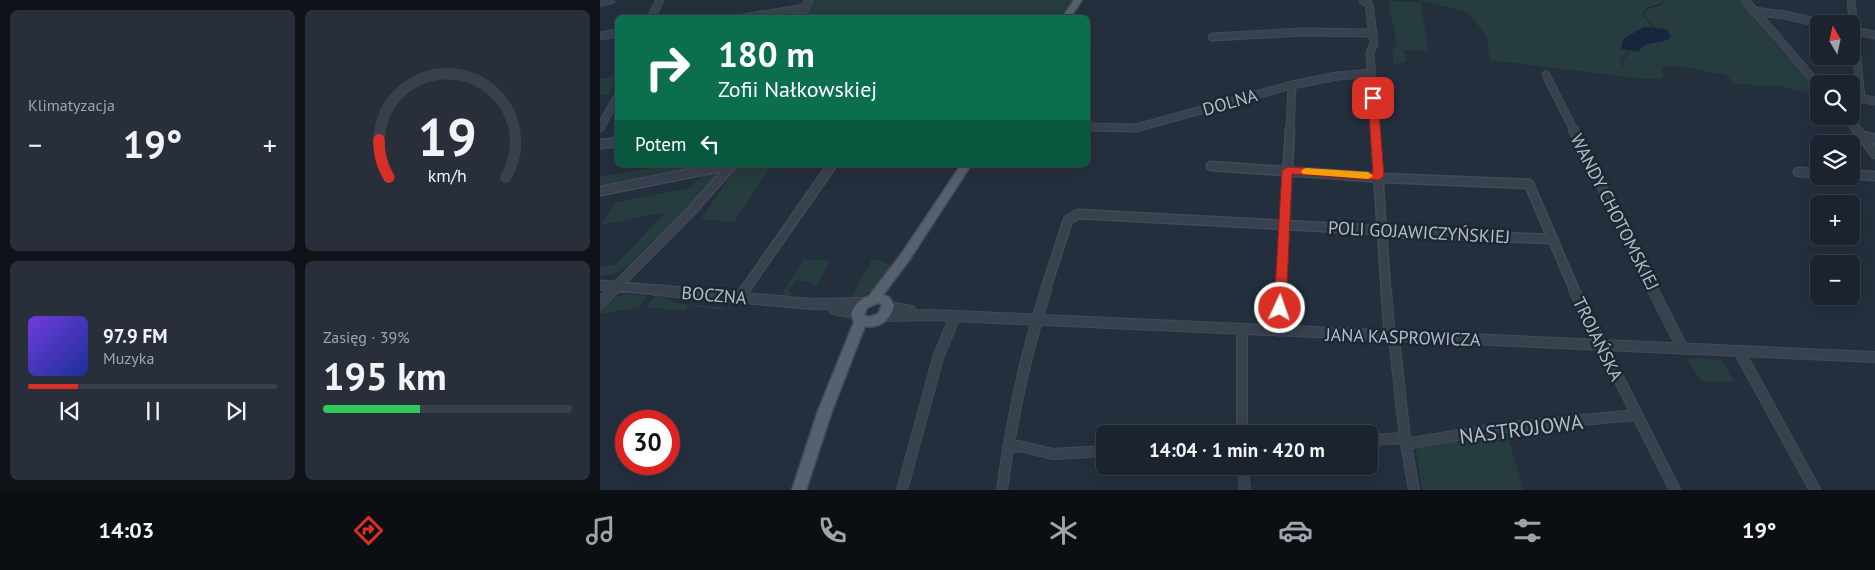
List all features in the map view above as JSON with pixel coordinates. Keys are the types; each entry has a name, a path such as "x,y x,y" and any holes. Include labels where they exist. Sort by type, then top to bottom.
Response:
{"main road":[{"path":"1068,15 1078,0"},
{"path":"798,490 825,411 842,371 864,332 873,310 886,296 906,256 965,167"}],"street":[{"path":"600,2 611,0"},
{"path":"652,15 660,0"},
{"path":"802,15 809,0"},
{"path":"1745,0 1810,76"},
{"path":"1851,0 1852,15"},
{"path":"1366,2 1374,43 1370,53 1389,325 1395,347 1414,490"},
{"path":"762,15 805,8"},
{"path":"1753,11 1810,21"},
{"path":"1212,37 1304,32 1371,33"},
{"path":"1860,32 1875,35"},
{"path":"600,36 615,34"},
{"path":"1857,65 1861,98 1875,101"},
{"name":"DOLNA","path":"1090,127 1136,128 1292,85 1337,76 1372,74"},
{"name":"WANDY CHOTOMSKIEJ","path":"1546,75 1683,349"},
{"path":"1279,331 1292,85"},
{"path":"600,128 615,101"},
{"path":"1854,125 1875,154"},
{"path":"1863,136 1875,139"},
{"path":"600,144 615,142"},
{"path":"1211,166 1379,176"},
{"path":"600,191 722,167"},
{"path":"600,302 693,209 730,167"},
{"path":"739,298 831,167"},
{"path":"1798,172 1810,173"},
{"path":"1860,175 1875,176"},
{"name":"TROJAŃSKA","path":"1379,176 1529,184 1576,297 1675,490"},
{"name":"POLI GOJAWICZYŃSKIEJ","path":"1002,490 1008,447 1029,343 1068,220 1078,214 1383,230 1388,233 1552,239"},
{"name":"BOCZNA","path":"600,285 873,310"},
{"name":"JANA KASPROWICZA","path":"873,310 931,315 1875,358"},
{"path":"902,490 938,358 955,316"},
{"path":"1242,329 1242,425"},
{"path":"1739,351 1815,490"},
{"name":"NASTROJOWA","path":"1378,440 1425,442 1507,427 1636,415"},
{"path":"1008,447 1019,446 1053,454 1096,452"},
{"path":"1244,475 1246,490"}],"green space":[{"path":"811,0 1074,0 1063,15 804,15"},
{"path":"1419,0 1743,0 1778,47 1810,82 1810,94 1782,86 1735,84 1726,75 1679,66 1662,67 1663,78 1646,79 1490,60 1487,37 1469,13"},
{"path":"1388,1 1421,2 1428,51 1404,50 1407,61 1394,65 1392,50 1397,45"},
{"path":"614,76 615,78 609,94 600,95 600,79"},
{"path":"657,167 713,167 600,189 600,177"},
{"path":"770,167 734,222 701,219 736,168"},
{"path":"722,171 658,239 654,239 630,264 609,275 600,276 600,268 616,264 666,212 600,225 617,202 690,188 705,173"},
{"path":"804,259 830,261 816,287 811,282 795,280 787,292 792,293 790,296 781,296"},
{"path":"872,259 892,266 876,289 853,301 851,298"},
{"path":"626,294 648,296 639,307 600,314 600,309 615,298"},
{"path":"655,297 664,298 676,303 725,308 724,310 688,306 685,311 646,307"},
{"path":"1687,358 1722,360 1734,382 1701,381"},
{"path":"1507,433 1523,490 1422,490 1416,449"}],"water":[{"path":"1644,27 1667,29 1671,37 1667,40 1650,43 1639,52 1621,49 1623,39"}],"waterway":[{"path":"1657,30 1644,16 1644,12 1648,8 1660,5 1663,0"},
{"path":"1624,66 1621,59 1625,57 1630,49"}],"slow traffic":[{"path":"1306,172 1368,176"}],"route":[{"path":"1280,308 1288,170 1379,176 1373,98"}]}
